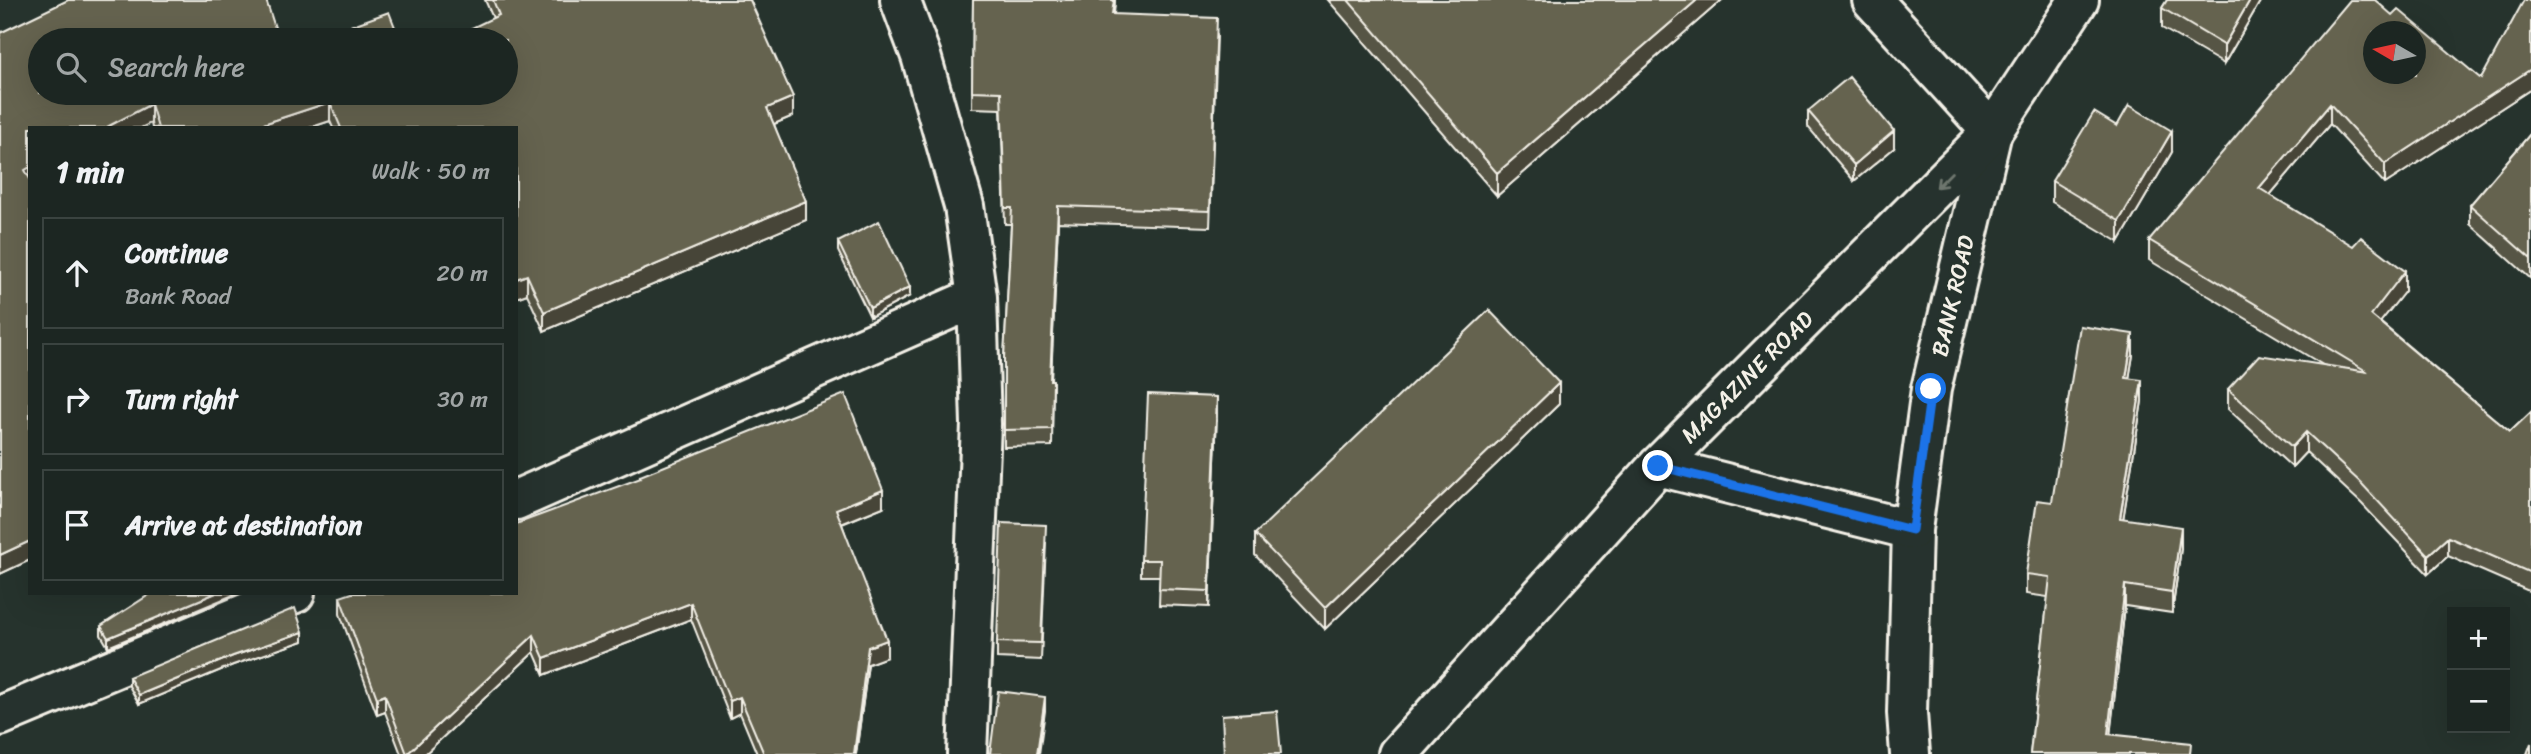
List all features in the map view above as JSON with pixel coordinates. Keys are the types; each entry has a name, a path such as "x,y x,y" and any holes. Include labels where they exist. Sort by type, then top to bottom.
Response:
{"street":[{"path":"900,0 921,56 964,206 977,297 981,424 967,754"},
{"path":"1872,0 1992,132 2079,0"},
{"name":"MAGAZINE ROAD","path":"1398,754 1658,466 1992,132"},
{"name":"BANK ROAD","path":"1910,754 1907,713 1912,530 1931,389 1992,132"},
{"path":"518,499 977,297"},
{"path":"1658,466 1912,530"},
{"path":"0,716 290,595"}],"building":[{"path":"68,0 266,0 275,28 28,28 28,105 149,105 109,126 28,126 28,168 25,170 28,175 28,542 0,555 0,33"},
{"path":"493,0 750,0 793,97 767,108 806,201 544,312 527,275 518,278 518,126 340,126 331,105 518,105 518,28 472,28 499,15"},
{"path":"973,0 1114,0 1112,14 1217,18 1210,211 1058,206 1050,380 1053,380 1052,429 1004,430 1004,358 1012,208 1005,208 1001,92 972,91"},
{"path":"1348,0 1697,0 1497,173"},
{"path":"2167,0 2250,0 2224,45 2162,8"},
{"path":"2350,0 2375,0 2392,15 2398,9 2412,21 2363,21 2363,84 2426,84 2426,33 2481,79 2524,0 2531,0 2531,69 2385,164 2330,104 2259,188 2353,246 2361,237 2405,271 2371,315 2510,432 2531,412 2531,573 2448,537 2428,555 2361,483 2306,432 2292,447 2228,389 2259,355 2368,372 2149,240"},
{"path":"389,12 395,28 344,28"},
{"path":"1849,77 1894,131 1854,165 1808,111"},
{"path":"151,105 321,105 257,126 157,126"},
{"path":"2129,105 2172,131 2119,221 2052,181 2094,112 2117,126"},
{"path":"2531,133 2531,259 2470,205"},
{"path":"879,221 910,287 870,308 838,242"},
{"path":"1489,310 1559,383 1325,608 1255,534"},
{"path":"2080,326 2133,334 2126,378 2142,380 2120,518 2181,527 2172,592 2125,585 2108,734 2191,743 2190,754 2030,754 2050,577 2026,574 2037,500 2052,502"},
{"path":"845,394 883,490 836,509 887,640 868,647 854,754 764,754 740,697 730,701 691,603 544,658 534,635 407,754 385,695 377,698 340,597 518,595 518,523 641,478 640,476"},
{"path":"1148,394 1217,397 1209,591 1159,589 1160,560 1141,560"},
{"path":"1001,523 1046,525 1041,643 997,642"},
{"path":"149,595 211,595 108,638 101,626"},
{"path":"295,608 303,632 233,656 139,695 129,677"},
{"path":"998,691 1045,697 1037,754 990,754"},
{"path":"1277,711 1281,754 1224,754 1222,715"}],"route":[{"path":"1658,466 1912,530 1931,389"}]}
